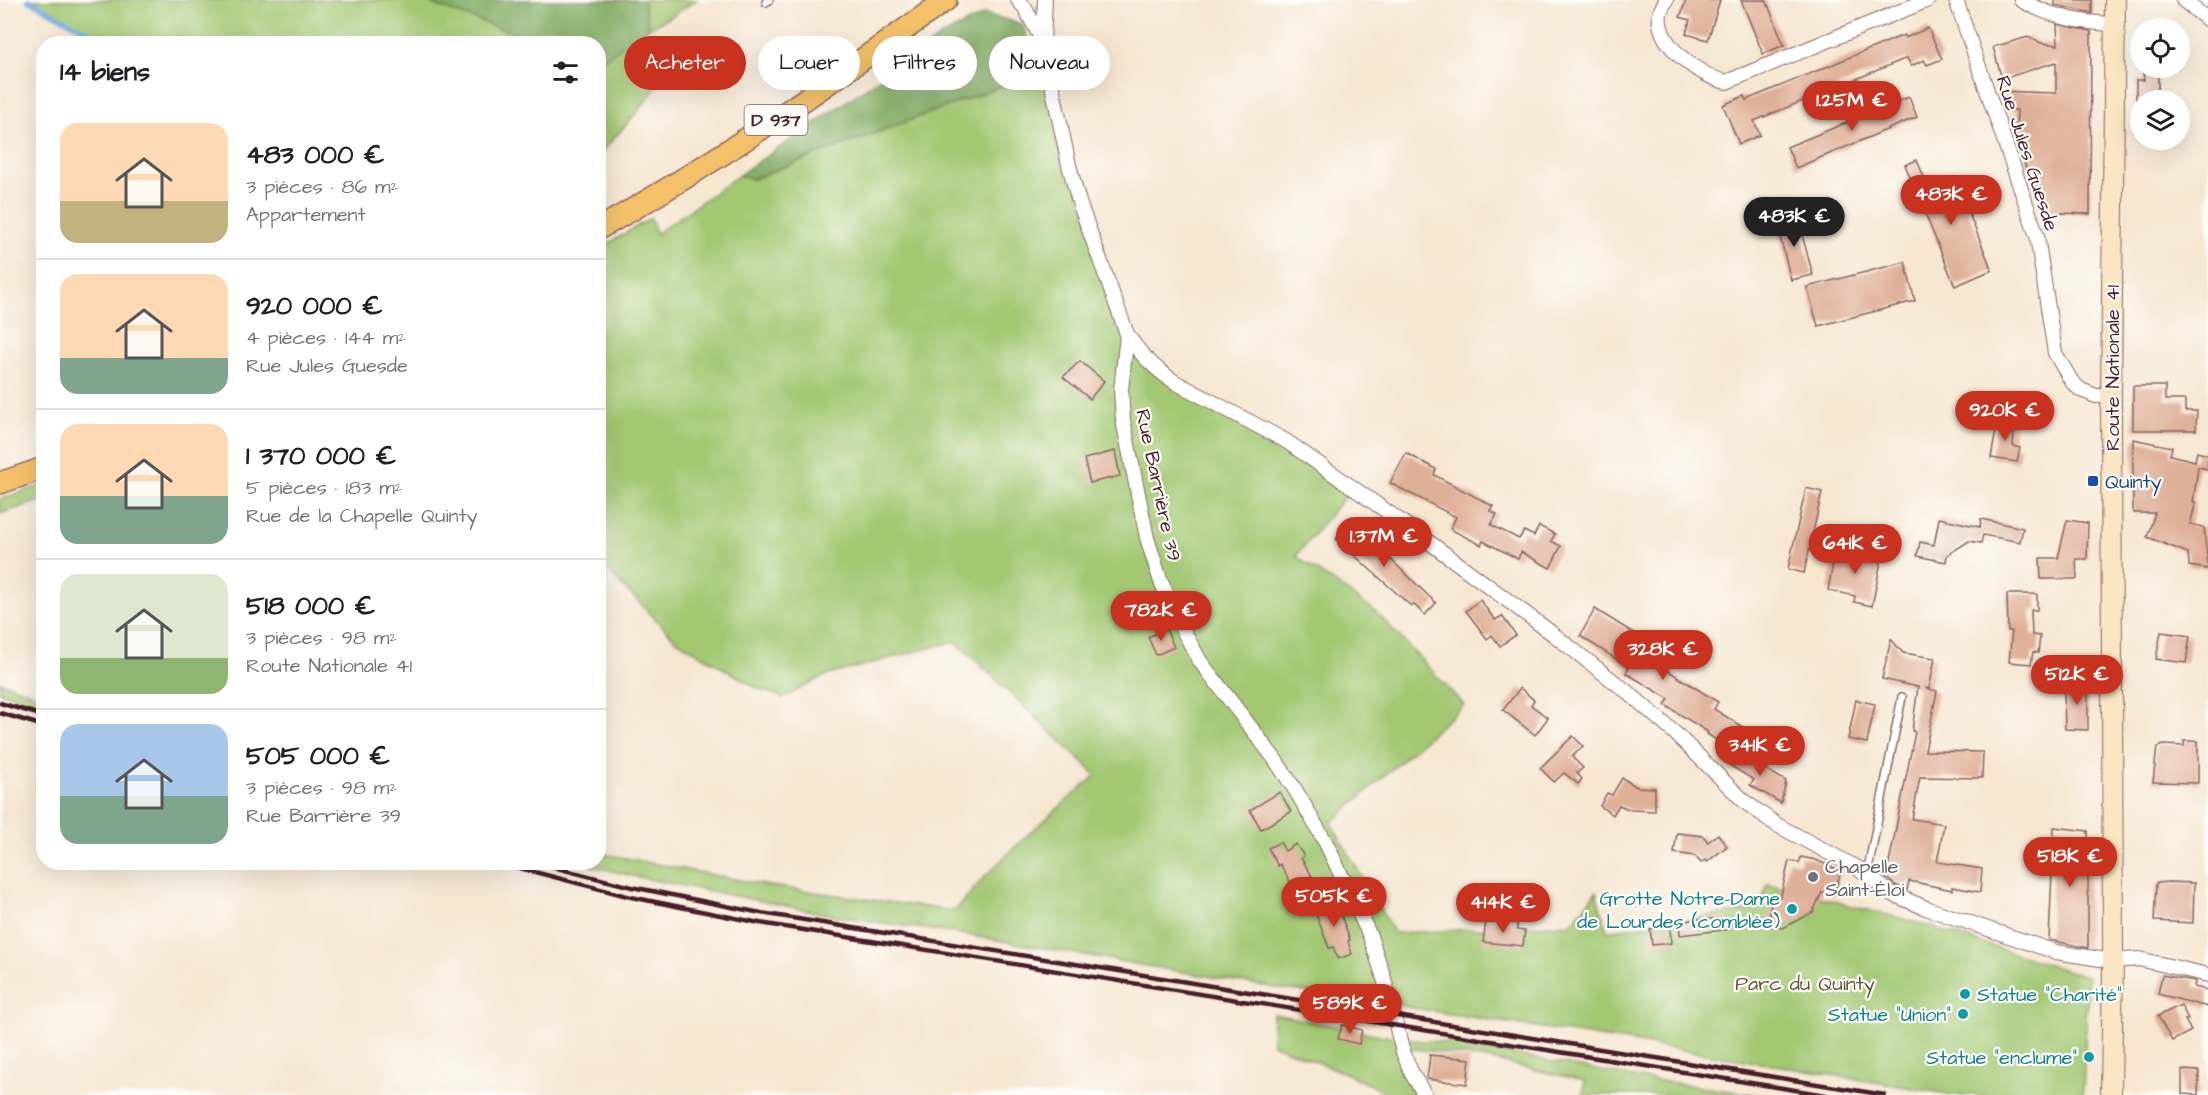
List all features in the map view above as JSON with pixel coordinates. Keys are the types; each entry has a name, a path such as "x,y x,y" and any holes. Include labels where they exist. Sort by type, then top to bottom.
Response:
{"main road":[{"name":"D 937","path":"606,224 673,186 764,128 946,0"},
{"name":"Route Nationale 41","path":"2112,1095 2111,396 2115,0"},
{"path":"0,483 36,471"}],"street":[{"name":"Rue Barrière 39","path":"1018,0 1025,8 1040,36"},
{"name":"Rue Barrière 39","path":"1043,36 1045,0"},
{"path":"1666,0 1660,14 1662,28 1677,54 1695,69 1726,82 1928,0"},
{"name":"Rue Jules Guesde","path":"1956,0 2037,236 2055,353 2072,382 2081,390 2096,396 2111,396"},
{"path":"2021,0 2046,12 2079,20 2114,24"},
{"path":"2183,0 2208,20"},
{"name":"Rue Barrière 39","path":"1053,90 1077,192 1127,334 1121,390 1123,420 1147,538 1160,579 1179,623 1200,661 1280,766 1338,866 1377,954 1403,1052 1412,1074 1425,1095"},
{"path":"1127,334 1137,350 1158,371 1286,441 1402,522 1553,634 1630,694 1676,734 1745,802 1777,825 1867,875 1890,893 1926,908 2056,952 2113,961 2139,959 2208,975"}],"lane":[{"path":"1867,875 1902,697"}],"green space":[{"path":"28,0 421,0 521,36 97,36"},
{"path":"421,0 643,0 649,28 637,36 624,36 624,45 606,57 606,36 521,36"},
{"path":"643,0 696,0 649,28"},
{"path":"985,14 1022,24 1027,36 989,36 991,90 752,179 739,175 872,84 872,90 977,90 977,36 942,36"},
{"path":"624,44 624,90 654,90 606,147 606,57"},
{"name":"Parc du Quinty","path":"991,90 1052,90 1069,165 1127,334 1146,360 1352,488 1296,556 1376,612 1464,705 1331,823 1394,933 1571,924 1596,892 1607,931 1758,909 1768,884 1918,923 2088,977 2083,1095 1954,1095 1406,1007 1389,997 1357,999 1276,988 973,936 837,916 606,869 606,854 769,886 955,911 1005,857 1096,775 955,641 824,676 783,698 755,687 676,640 606,569 606,245 651,218 656,234 739,175 753,179"},
{"path":"36,487 36,502 0,514 0,499"},
{"path":"0,682 36,695 36,703 0,692"},
{"path":"1273,1014 1400,1039 1453,1043 1633,1077 1757,1095 1583,1095 1585,1081 1487,1059 1416,1049 1404,1051 1425,1095 1390,1095 1350,1075 1272,1044"}],"building":[{"path":"1686,0 1720,0 1708,40 1686,34 1690,20 1680,17"},
{"path":"1741,0 1766,0 1784,45 1763,54"},
{"path":"2055,0 2092,0 2092,13 2055,5"},
{"path":"2057,24 2091,31 2090,214 2044,215 2040,189 2035,189 2025,166 2021,130 2016,130 2017,110 2007,110 2000,91 2056,93 2056,62 2002,79 1993,47 2028,37 2041,43 2058,45"},
{"path":"1928,28 1942,59 1927,65 1924,60 1911,66 1907,58 1754,121 1760,135 1739,144 1723,105 1744,96 1746,100 1904,35 1905,38"},
{"path":"2144,78 2158,78 2158,90 2136,90 2136,80 2144,80"},
{"path":"1909,97 1917,117 1796,168 1787,147"},
{"path":"1917,160 1928,187 1954,177 1992,270 1955,286 1905,165"},
{"path":"1797,216 1813,275 1791,280 1776,221"},
{"path":"1905,262 1915,301 1818,326 1807,287"},
{"path":"1080,361 1104,381 1090,399 1063,377"},
{"path":"2133,386 2165,386 2165,400 2185,400 2185,411 2197,411 2196,430 2133,430"},
{"path":"1998,419 2015,423 2013,446 2020,448 2017,462 1991,458"},
{"path":"2133,439 2172,447 2170,455 2195,461 2197,452 2208,455 2208,469 2198,467 2193,502 2196,502 2190,524 2204,527 2208,569 2189,566 2188,553 2147,537 2155,513 2133,513"},
{"path":"1115,451 1120,476 1090,483 1084,459"},
{"path":"1406,453 1436,469 1434,475 1493,506 1490,511 1497,514 1491,525 1519,539 1524,531 1534,536 1539,526 1555,534 1551,541 1561,546 1550,568 1521,552 1518,559 1483,541 1481,545 1450,529 1456,517 1390,483"},
{"path":"1806,488 1822,492 1804,573 1788,569"},
{"path":"1939,518 1980,527 1981,519 2023,528 2020,542 1983,535 1981,543 1969,541 1947,555 1946,562 1917,556 1920,542 1934,545"},
{"path":"2067,520 2088,523 2087,559 2076,559 2077,579 2041,579 2040,558 2058,558"},
{"path":"1351,521 1436,603 1425,615 1413,604 1411,606 1336,539"},
{"path":"1836,547 1882,557 1872,606 1854,602 1855,596 1828,590"},
{"path":"2007,594 2037,594 2037,610 2031,610 2032,635 2040,636 2038,653 2033,652 2031,664 2009,662 2012,631 2008,631"},
{"path":"1480,600 1495,620 1502,616 1516,635 1500,646 1492,635 1487,639 1466,611"},
{"path":"1595,609 1640,637 1636,644 1641,647 1638,652 1718,702 1714,709 1749,731 1736,753 1665,705 1669,699 1626,673 1629,667 1580,636"},
{"path":"1166,629 1174,647 1156,655 1148,637"},
{"path":"2161,632 2190,636 2186,663 2156,659"},
{"path":"1891,639 1903,653 1935,658 1929,689 1937,691 1925,751 1983,752 1982,778 1920,777 1912,819 1944,824 1937,862 1982,869 1980,892 1952,887 1952,890 1909,881 1907,890 1886,878 1915,732 1912,731 1918,687 1882,679"},
{"path":"2071,679 2088,681 2088,730 2065,729 2064,692 2070,692"},
{"path":"1520,688 1534,700 1531,705 1548,718 1535,735 1503,710"},
{"path":"1856,700 1875,704 1867,743 1848,739"},
{"path":"1573,736 1583,746 1572,757 1583,768 1577,773 1582,779 1578,784 1564,773 1554,782 1540,768"},
{"path":"2184,741 2198,741 2198,783 2153,782 2157,747 2184,746"},
{"path":"1737,752 1786,781 1781,803 1750,785 1754,780 1729,765"},
{"path":"1622,778 1637,787 1655,788 1655,811 1631,810 1619,805 1613,815 1600,806 1607,793 1612,795"},
{"path":"1280,792 1291,812 1261,829 1250,810"},
{"path":"2054,827 2088,831 2088,948 2049,940"},
{"path":"1677,833 1703,836 1708,842 1718,834 1727,846 1707,862 1705,860 1701,863 1695,856 1674,853"},
{"path":"1280,842 1285,851 1296,844 1312,876 1293,887 1268,848"},
{"path":"1801,857 1816,860 1841,871 1834,895 1822,892 1813,912 1783,928 1770,926 1770,906 1781,895 1789,861 1799,863"},
{"path":"2156,883 2194,883 2193,923 2154,921"},
{"path":"1335,898 1350,940 1348,941 1352,954 1338,959 1333,947 1329,948 1313,906"},
{"path":"1698,919 1731,919 1731,929 1680,935 1679,922"},
{"path":"1486,921 1517,923 1517,930 1525,931 1523,946 1483,942"},
{"path":"1670,926 1671,943 1652,945 1650,929"},
{"path":"2162,975 2195,981 2194,987 2208,990 2208,1007 2158,994"},
{"path":"2181,1005 2191,1031 2172,1041 2158,1016"},
{"path":"1342,1025 1362,1030 1359,1044 1338,1039"},
{"path":"1430,1055 1470,1059 1467,1084 1427,1079"},
{"path":"2182,1070 2199,1071 2198,1095 2182,1094"}],"waterway":[{"path":"28,0 96,36"}],"railway":[{"path":"0,703 36,714"},
{"path":"0,713 36,724"},
{"path":"527,870 631,897 760,923 1826,1095"},
{"path":"565,870 632,887 761,913 1885,1095"}],"place":[{"name":"Quinty","path":"2093,481"},
{"name":"Chapelle Saint-Éloi","path":"1813,877"},
{"name":"Grotte Notre-Dame de Lourdes (comblée)","path":"1792,909"},
{"name":"Statue \"Charité\"","path":"1965,994"},
{"name":"Statue \"Union\"","path":"1963,1014"},
{"name":"Statue \"enclume\"","path":"2089,1057"}]}
